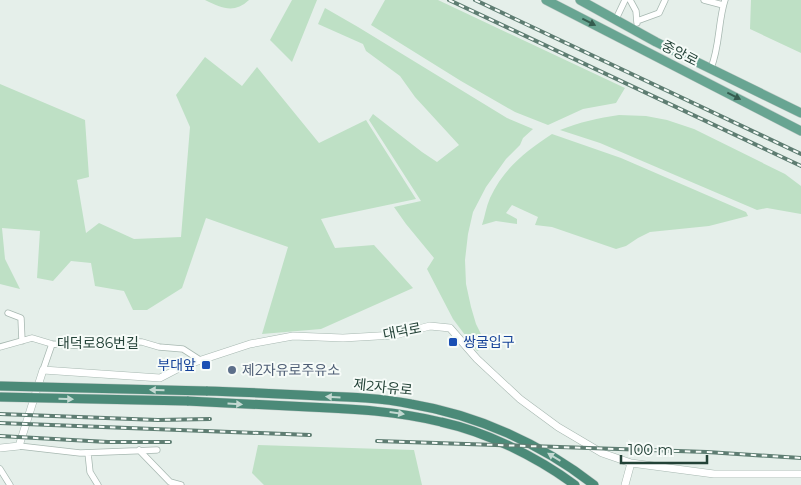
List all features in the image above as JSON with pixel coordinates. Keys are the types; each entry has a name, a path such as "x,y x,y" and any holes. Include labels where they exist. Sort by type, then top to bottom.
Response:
{"highway":[{"name":"제2자유로","path":"0,386 206,391 377,399 412,404 438,409 487,424 519,438 577,471 594,485"},
{"name":"제2자유로","path":"0,397 186,401 374,410 407,415 467,429 522,452 575,485"}],"main road":[{"name":"중앙로","path":"546,0 801,131"},
{"name":"중앙로","path":"580,0 616,19 636,26 656,42 801,113"}],"street":[{"path":"616,19 625,0"},
{"path":"630,0 636,11 636,26 659,13 665,0"},
{"path":"704,0 724,3"},
{"name":"중앙로","path":"711,68 719,38 724,3"},
{"path":"8,313 21,318 22,341"},
{"name":"대덕로","path":"43,370 160,378 183,366 250,344 293,336 343,338 395,335 430,326 450,328 477,359 520,399 558,427 602,453 631,463 714,474 801,474"},
{"name":"대덕로86번길","path":"0,347 32,338 52,344 86,346 106,341 142,342 159,347 183,349 200,360"},
{"path":"19,446 52,344"},
{"path":"0,448 19,446 80,453 157,450"},
{"path":"139,450 170,482 181,485"},
{"path":"88,453 90,472 98,485"},
{"path":"624,485 631,463"},
{"path":"0,469 10,485"}],"green space":[{"path":"205,0 249,0 238,7 228,8"},
{"path":"292,0 317,0 292,62 270,40"},
{"path":"385,0 438,0 625,88 616,103 583,109 548,125 515,112 371,25"},
{"path":"751,0 801,0 801,53 750,29"},
{"path":"325,8 507,118 533,129 506,159 486,187 473,212 465,260 466,284 476,324 487,346 477,351 453,319 427,269 434,258 394,207 421,201 369,120 373,114 437,162 459,145 415,97 400,76 366,51 363,44 318,24"},
{"path":"205,57 242,86 257,67 319,143 366,120 416,199 321,219 335,248 374,245 413,288 321,329 262,334 288,247 206,218 182,288 147,310 133,310 124,291 95,286 91,263 71,261 53,281 37,278 40,231 2,228 5,259 20,289 0,284 0,84 85,120 89,177 77,180 86,233 99,223 134,239 181,237 190,127 176,95"},
{"path":"619,115 646,116 667,120 694,129 785,174 801,186 801,214 767,208 757,210 600,143 560,130 604,117"},
{"path":"552,134 621,158 746,212 748,216 709,226 650,232 626,246 616,249 552,227 535,225 538,217 512,205 506,213 517,219 517,224 496,221 482,225 487,205 502,178 524,154"},
{"path":"258,445 414,450 422,485 264,485 252,473"}],"railway":[{"path":"449,0 801,166"},
{"path":"475,0 801,154"},
{"path":"0,414 158,420 210,419"},
{"path":"0,423 310,435"},
{"path":"0,436 108,442 170,442"},
{"path":"377,441 707,452 801,458"}],"place":[{"name":"쌍굴입구","path":"453,342"},
{"name":"부대앞","path":"206,365"},
{"name":"제2자유로주유소","path":"232,370"}]}
